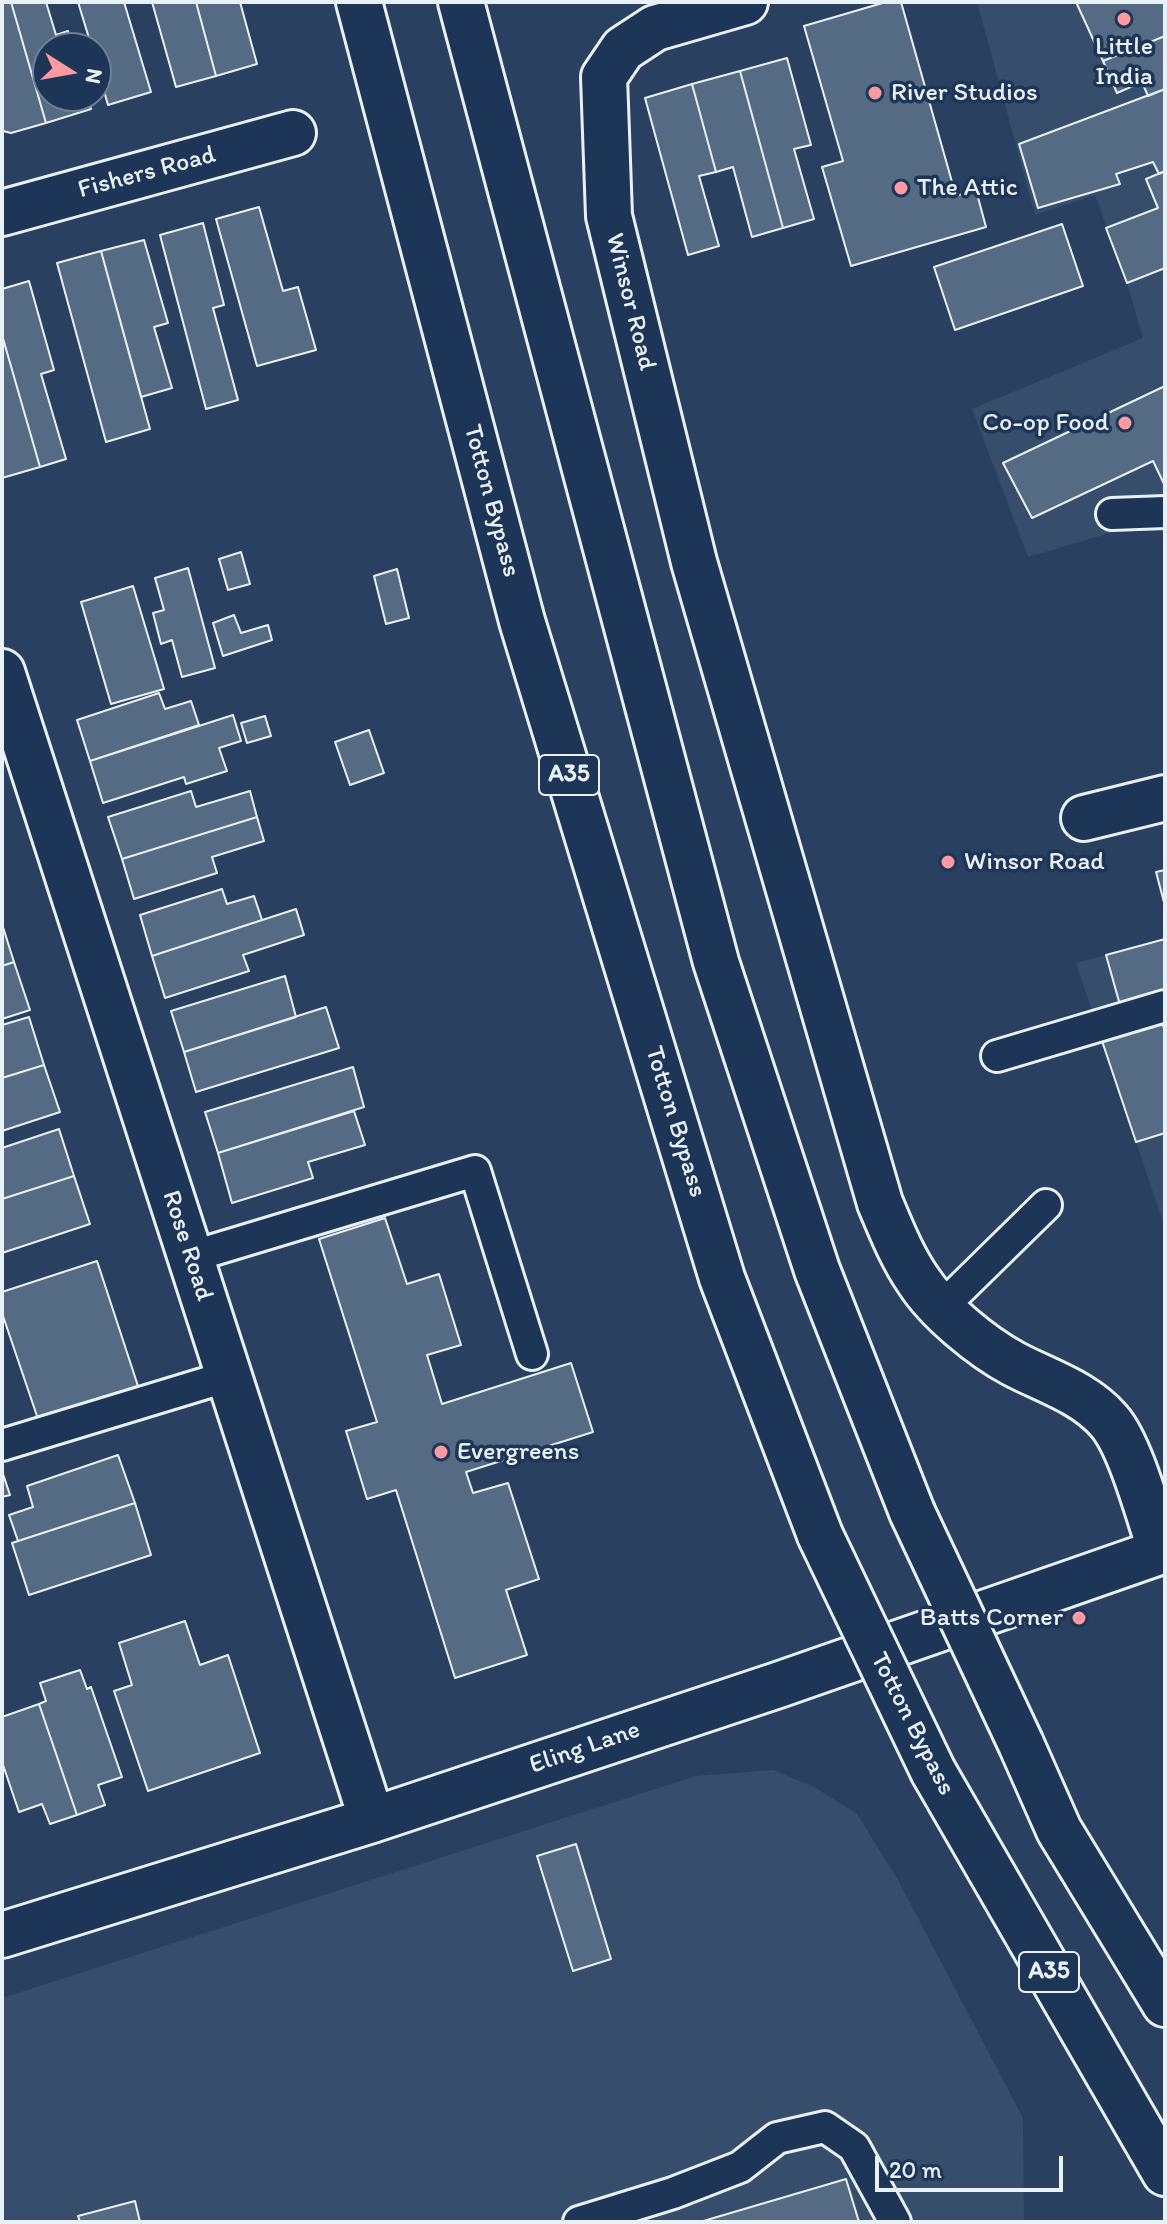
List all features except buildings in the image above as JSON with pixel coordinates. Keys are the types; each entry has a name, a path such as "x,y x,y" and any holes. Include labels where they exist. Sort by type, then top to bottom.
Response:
{"street":[{"name":"Totton Bypass","path":"359,2 522,621 722,1278 820,1535 933,1771 1165,2173"},
{"path":"461,2 716,962 817,1270 912,1512 1059,1830 1165,2004"},
{"name":"Winsor Road","path":"745,2 655,28 623,49 604,77 609,216 694,562 880,1203 897,1243 918,1281 975,1337 1011,1363 1071,1391 1109,1421 1123,1443 1164,1555"},
{"name":"Fishers Road","path":"2,213 293,133"},
{"name":"Rose Road","path":"6,695 372,1820"},
{"path":"1084,818 1165,798"},
{"name":"Eling Lane","path":"2,1935 372,1820 1164,1555"}],"lane":[{"path":"1112,514 1165,512"},
{"path":"997,1056 1165,1006"},
{"path":"190,1257 475,1171 532,1354"},
{"path":"942,1307 1046,1205"},
{"path":"2,1445 229,1376"},
{"path":"579,2222 673,2193 740,2167 777,2138 825,2127 854,2147 895,2222"}],"shaded area":[{"path":"977,2 1165,2 1165,540 1158,519 1028,557 972,409 1143,338 1095,195 1035,215"},
{"path":"1165,939 1165,1228 1076,963"},
{"path":"773,1770 816,1788 857,1814 898,1880 1023,2118 1024,2222 2,2222 2,1998 696,1776"}],"place":[{"name":"Little India","path":"1124,19"},
{"name":"River Studios","path":"875,93"},
{"name":"The Attic","path":"901,188"},
{"name":"Co-op Food","path":"1125,423"},
{"name":"Winsor Road","path":"948,862"},
{"name":"Evergreens","path":"441,1452"},
{"name":"Batts Corner","path":"1079,1618"}]}
